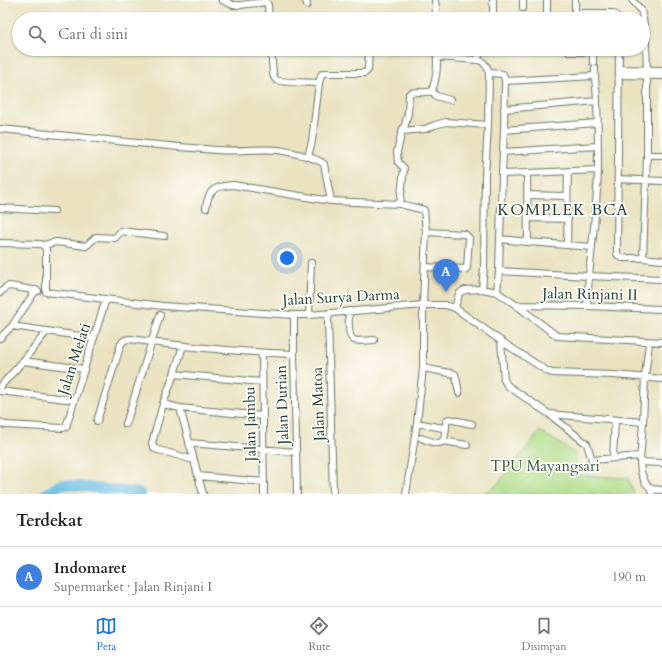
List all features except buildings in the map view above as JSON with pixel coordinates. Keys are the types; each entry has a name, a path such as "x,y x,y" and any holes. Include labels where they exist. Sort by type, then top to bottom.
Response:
{"street":[{"path":"222,0 233,5 240,2 266,2 268,5 268,12"},
{"path":"436,0 436,12"},
{"path":"493,0 493,12"},
{"path":"523,0 523,8"},
{"path":"547,0 547,12"},
{"path":"574,12 575,0"},
{"path":"632,0 641,12"},
{"path":"272,56 273,74 274,78 277,80 319,83"},
{"path":"308,157 312,141 321,75 323,73 365,74 368,70 369,56"},
{"path":"478,60 479,56"},
{"path":"587,306 588,276 592,247 598,170 597,101 593,56"},
{"path":"619,56 617,254 622,258 662,260"},
{"path":"643,258 647,155 646,56"},
{"path":"432,91 436,78 437,57 478,60 483,62 487,67 489,73 488,125 485,176 484,268 482,289"},
{"path":"647,73 662,70"},
{"path":"620,72 647,73 662,76"},
{"path":"489,73 502,74 505,81 499,271 497,292"},
{"path":"505,81 594,76"},
{"path":"432,91 436,96 450,100"},
{"path":"400,204 404,168 398,162 397,152 408,113 409,94 413,92 427,93 432,91"},
{"path":"504,109 597,101"},
{"path":"402,131 425,129 446,122 488,125"},
{"path":"504,130 597,123"},
{"path":"0,129 220,151 275,150 308,157 324,164 331,200"},
{"path":"503,152 598,146"},
{"path":"647,155 662,155"},
{"path":"502,174 598,170"},
{"path":"567,244 568,171"},
{"path":"527,172 528,242"},
{"path":"618,179 662,181"},
{"path":"206,208 210,193 222,186 233,185 331,200 400,204 424,210 426,232 423,305 423,368 417,423 406,494"},
{"path":"527,195 567,196"},
{"path":"0,208 54,211"},
{"path":"528,218 568,218"},
{"path":"0,243 43,245 56,242 86,246 96,237 115,238 121,231 164,236"},
{"path":"425,267 466,269 469,238 465,234 426,232"},
{"path":"500,239 592,247"},
{"path":"43,245 46,249 46,292"},
{"path":"309,315 311,262"},
{"path":"499,271 662,279"},
{"name":"Jalan Surya Darma","path":"0,293 6,286 10,286 46,292 163,306 294,315 423,305 445,305 454,308 501,341 552,373 662,379"},
{"path":"454,308 461,292 482,289 497,292 557,336 662,342"},
{"path":"0,338 12,326 36,290"},
{"name":"Jalan Melati","path":"0,422 6,425 66,427 106,299"},
{"name":"Jalan Rinjani II","path":"516,305 662,309"},
{"path":"349,311 349,332 351,337 355,340 374,340"},
{"name":"Jalan Matoa","path":"329,313 333,494"},
{"path":"126,424 160,315"},
{"name":"Jalan Durian","path":"294,315 297,494"},
{"path":"12,326 94,338"},
{"path":"0,387 24,361 47,332"},
{"path":"97,421 123,341 126,339 183,346 262,353 294,354"},
{"path":"501,341 504,380 508,386 549,414 587,444 592,460 613,458 640,459 662,463"},
{"path":"650,342 645,377 640,459 641,472 645,482 652,492 662,490"},
{"path":"183,346 163,404 152,443 155,449 194,460"},
{"name":"Jalan Jambu","path":"262,353 264,494"},
{"path":"24,361 84,368"},
{"path":"423,368 455,374 459,394"},
{"path":"174,374 262,382"},
{"path":"0,391 74,400"},
{"path":"163,404 180,408 263,416"},
{"path":"180,408 203,494"},
{"path":"549,414 643,422"},
{"path":"421,438 435,444 439,444 443,441 446,433 446,421 448,419 472,424"},
{"path":"613,458 615,420"},
{"path":"417,423 443,428 446,426"},
{"path":"443,441 466,445"},
{"path":"189,443 296,452"},
{"path":"198,476 264,482"}],"green space":[{"name":"TPU Mayangsari","path":"540,431 576,454 574,475 628,478 634,494 481,494 496,486"}],"waterway":[{"path":"45,494 62,484 140,494"}],"place":[{"name":"Indomaret","path":"446,292"}],"district":[{"name":"KOMPLEK BCA","path":"563,209"}]}
